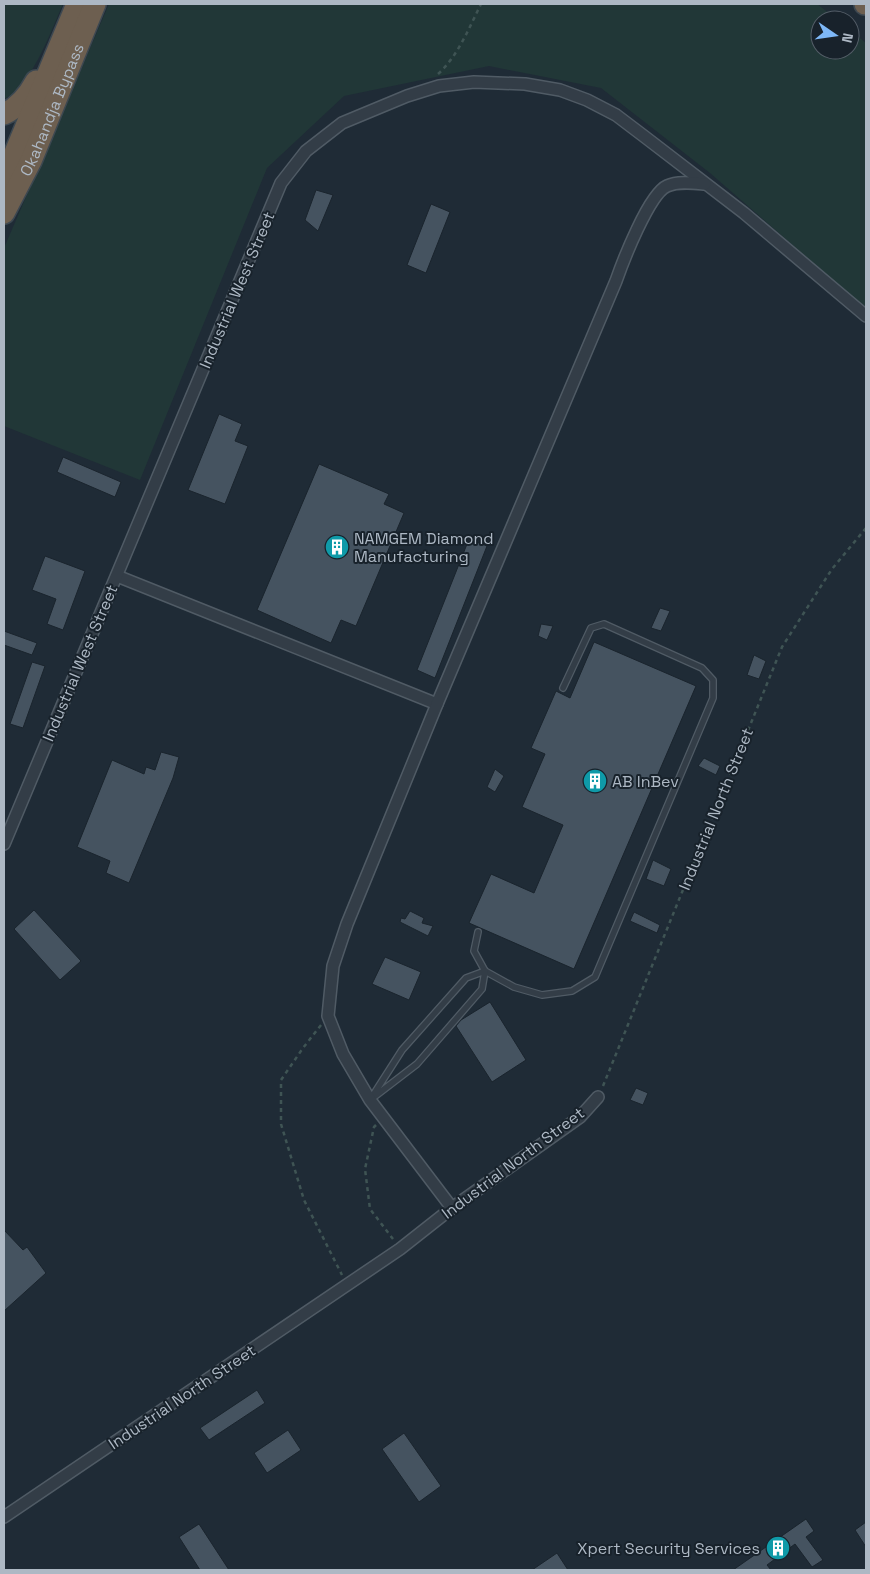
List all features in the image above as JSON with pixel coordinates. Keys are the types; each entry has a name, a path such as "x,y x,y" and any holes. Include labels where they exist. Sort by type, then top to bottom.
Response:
{"highway":[{"name":"Okahandja Bypass","path":"4,213 30,161 95,4"},
{"name":"Okahandja Bypass","path":"4,179 74,11"},
{"path":"4,114 14,109 29,95 74,11"}],"street":[{"name":"Industrial West Street","path":"4,844 281,183 306,151 342,123 407,96 439,86 474,82 525,84 560,90 587,100 616,115 744,213 866,316"},
{"path":"452,1208 370,1100 343,1054 328,1016 333,966 347,924 437,704 616,281 631,240 657,195 666,186 679,183 705,184"},
{"path":"117,576 437,704"},
{"name":"Industrial North Street","path":"4,1517 400,1249 452,1208 580,1116 598,1097"}],"lane":[{"path":"478,932 474,951 485,972 514,987 542,995 572,991 595,977 712,698 713,680 702,668 604,624 591,628 563,688"},
{"path":"370,1100 402,1050 453,992 466,978 485,972"},
{"path":"370,1100 417,1064 482,988 485,972"}],"path":[{"path":"436,76 448,65 482,4"},
{"name":"Industrial North Street","path":"598,1097 782,647 832,569 866,528"},
{"path":"328,1016 281,1080 281,1124 304,1200 347,1285"},
{"path":"384,1118 374,1127 365,1169 370,1209 400,1249"}],"green space":[{"path":"4,4 63,4 31,71 14,93 4,99"},
{"path":"109,4 817,4 825,10 810,10 810,60 860,60 860,38 866,43 866,309 710,173 601,88 489,66 344,96 267,168 140,480 4,426 4,248"}],"building":[{"path":"316,190 333,195 318,231 305,220"},
{"path":"431,204 450,212 426,273 407,265"},
{"path":"219,414 242,424 235,441 248,446 225,504 188,490"},
{"path":"63,457 121,482 115,497 57,472"},
{"name":"NAMGEM Diamond Manufacturing","path":"319,464 389,494 384,504 404,513 356,626 341,620 331,643 257,610"},
{"path":"469,539 487,546 435,678 417,670"},
{"path":"45,556 85,571 63,630 47,624 56,599 32,590"},
{"path":"660,608 670,611 661,631 651,628"},
{"path":"541,624 553,626 547,640 538,636"},
{"path":"4,631 37,643 32,655 4,645"},
{"name":"AB InBev","path":"594,642 696,686 574,969 469,923 491,874 534,893 563,825 522,807 545,754 531,748 556,691 570,698"},
{"path":"754,655 766,661 759,679 747,675"},
{"path":"32,662 45,666 23,728 10,724"},
{"path":"161,752 179,757 173,778 129,883 106,873 110,861 77,847 112,760 144,774 146,767 155,770"},
{"path":"704,758 720,766 716,775 698,766"},
{"path":"495,769 504,776 495,792 487,787"},
{"path":"653,860 671,869 664,886 646,879"},
{"path":"34,910 81,961 60,980 14,929"},
{"path":"410,911 424,918 422,923 433,926 428,936 400,922 401,918 405,919"},
{"path":"634,912 660,925 657,933 630,921"},
{"path":"385,957 421,972 409,1000 372,984"},
{"path":"490,1002 526,1060 492,1082 456,1026 461,1020"},
{"path":"636,1088 648,1093 643,1105 630,1100"},
{"path":"4,1230 23,1250 27,1247 46,1273 4,1311"},
{"path":"257,1390 265,1403 209,1440 200,1428"},
{"path":"288,1430 301,1450 267,1473 254,1453"},
{"path":"404,1433 441,1486 419,1502 382,1449"},
{"name":"Xpert Security Services","path":"806,1519 814,1531 806,1537 823,1560 812,1567 795,1544 767,1565 771,1570 733,1570"},
{"path":"866,1522 866,1547 855,1530"},
{"path":"199,1524 229,1570 200,1570 179,1537"},
{"path":"557,1553 568,1570 532,1570"}],"place":[{"name":"NAMGEM Diamond Manufacturing","path":"337,547"},
{"name":"AB InBev","path":"595,781"},
{"name":"Xpert Security Services","path":"778,1548"}]}
